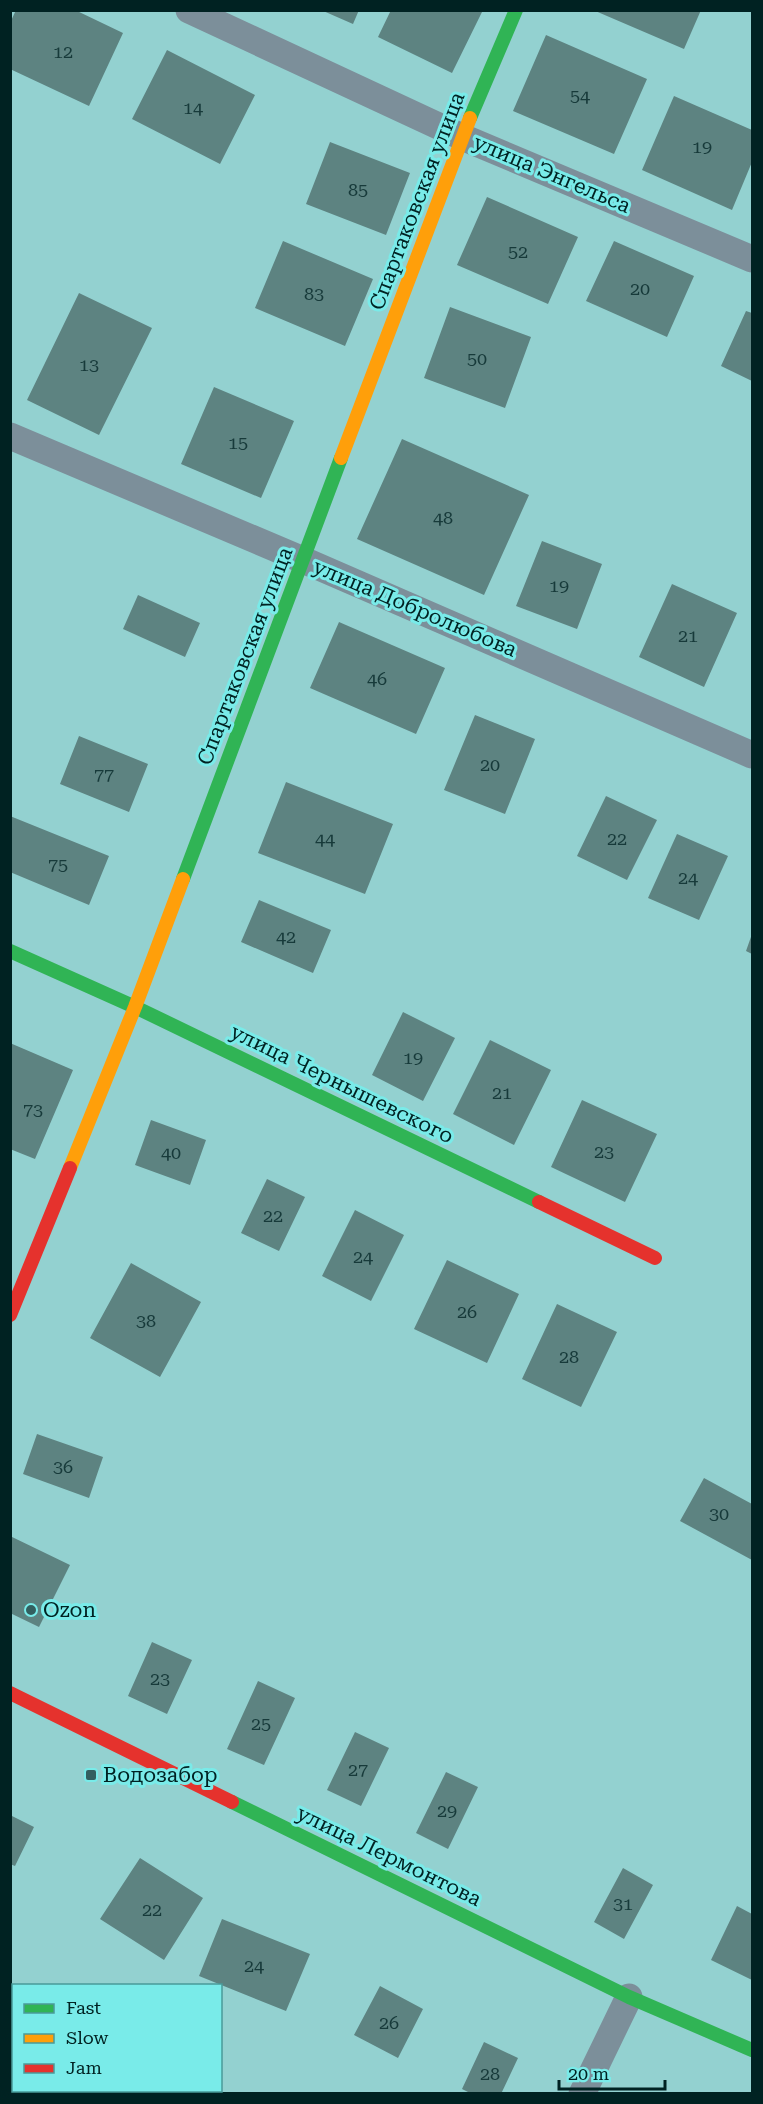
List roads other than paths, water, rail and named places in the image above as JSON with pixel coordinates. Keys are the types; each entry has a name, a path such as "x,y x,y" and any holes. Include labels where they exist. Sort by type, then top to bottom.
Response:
{"street":[{"name":"улица Энгельса","path":"189,10 462,137 753,260"},
{"name":"Спартаковская улица","path":"10,1315 135,1007 462,137 516,10"},
{"name":"улица Добролюбова","path":"10,436 753,754"},
{"name":"улица Чернышевского","path":"10,951 135,1007 655,1258"},
{"name":"улица Лермонтова","path":"10,1693 629,1997 753,2050"},
{"path":"582,2094 629,1997"}],"place":[{"name":"Ozon","path":"31,1610"},
{"name":"Водозабор","path":"91,1775"}]}
